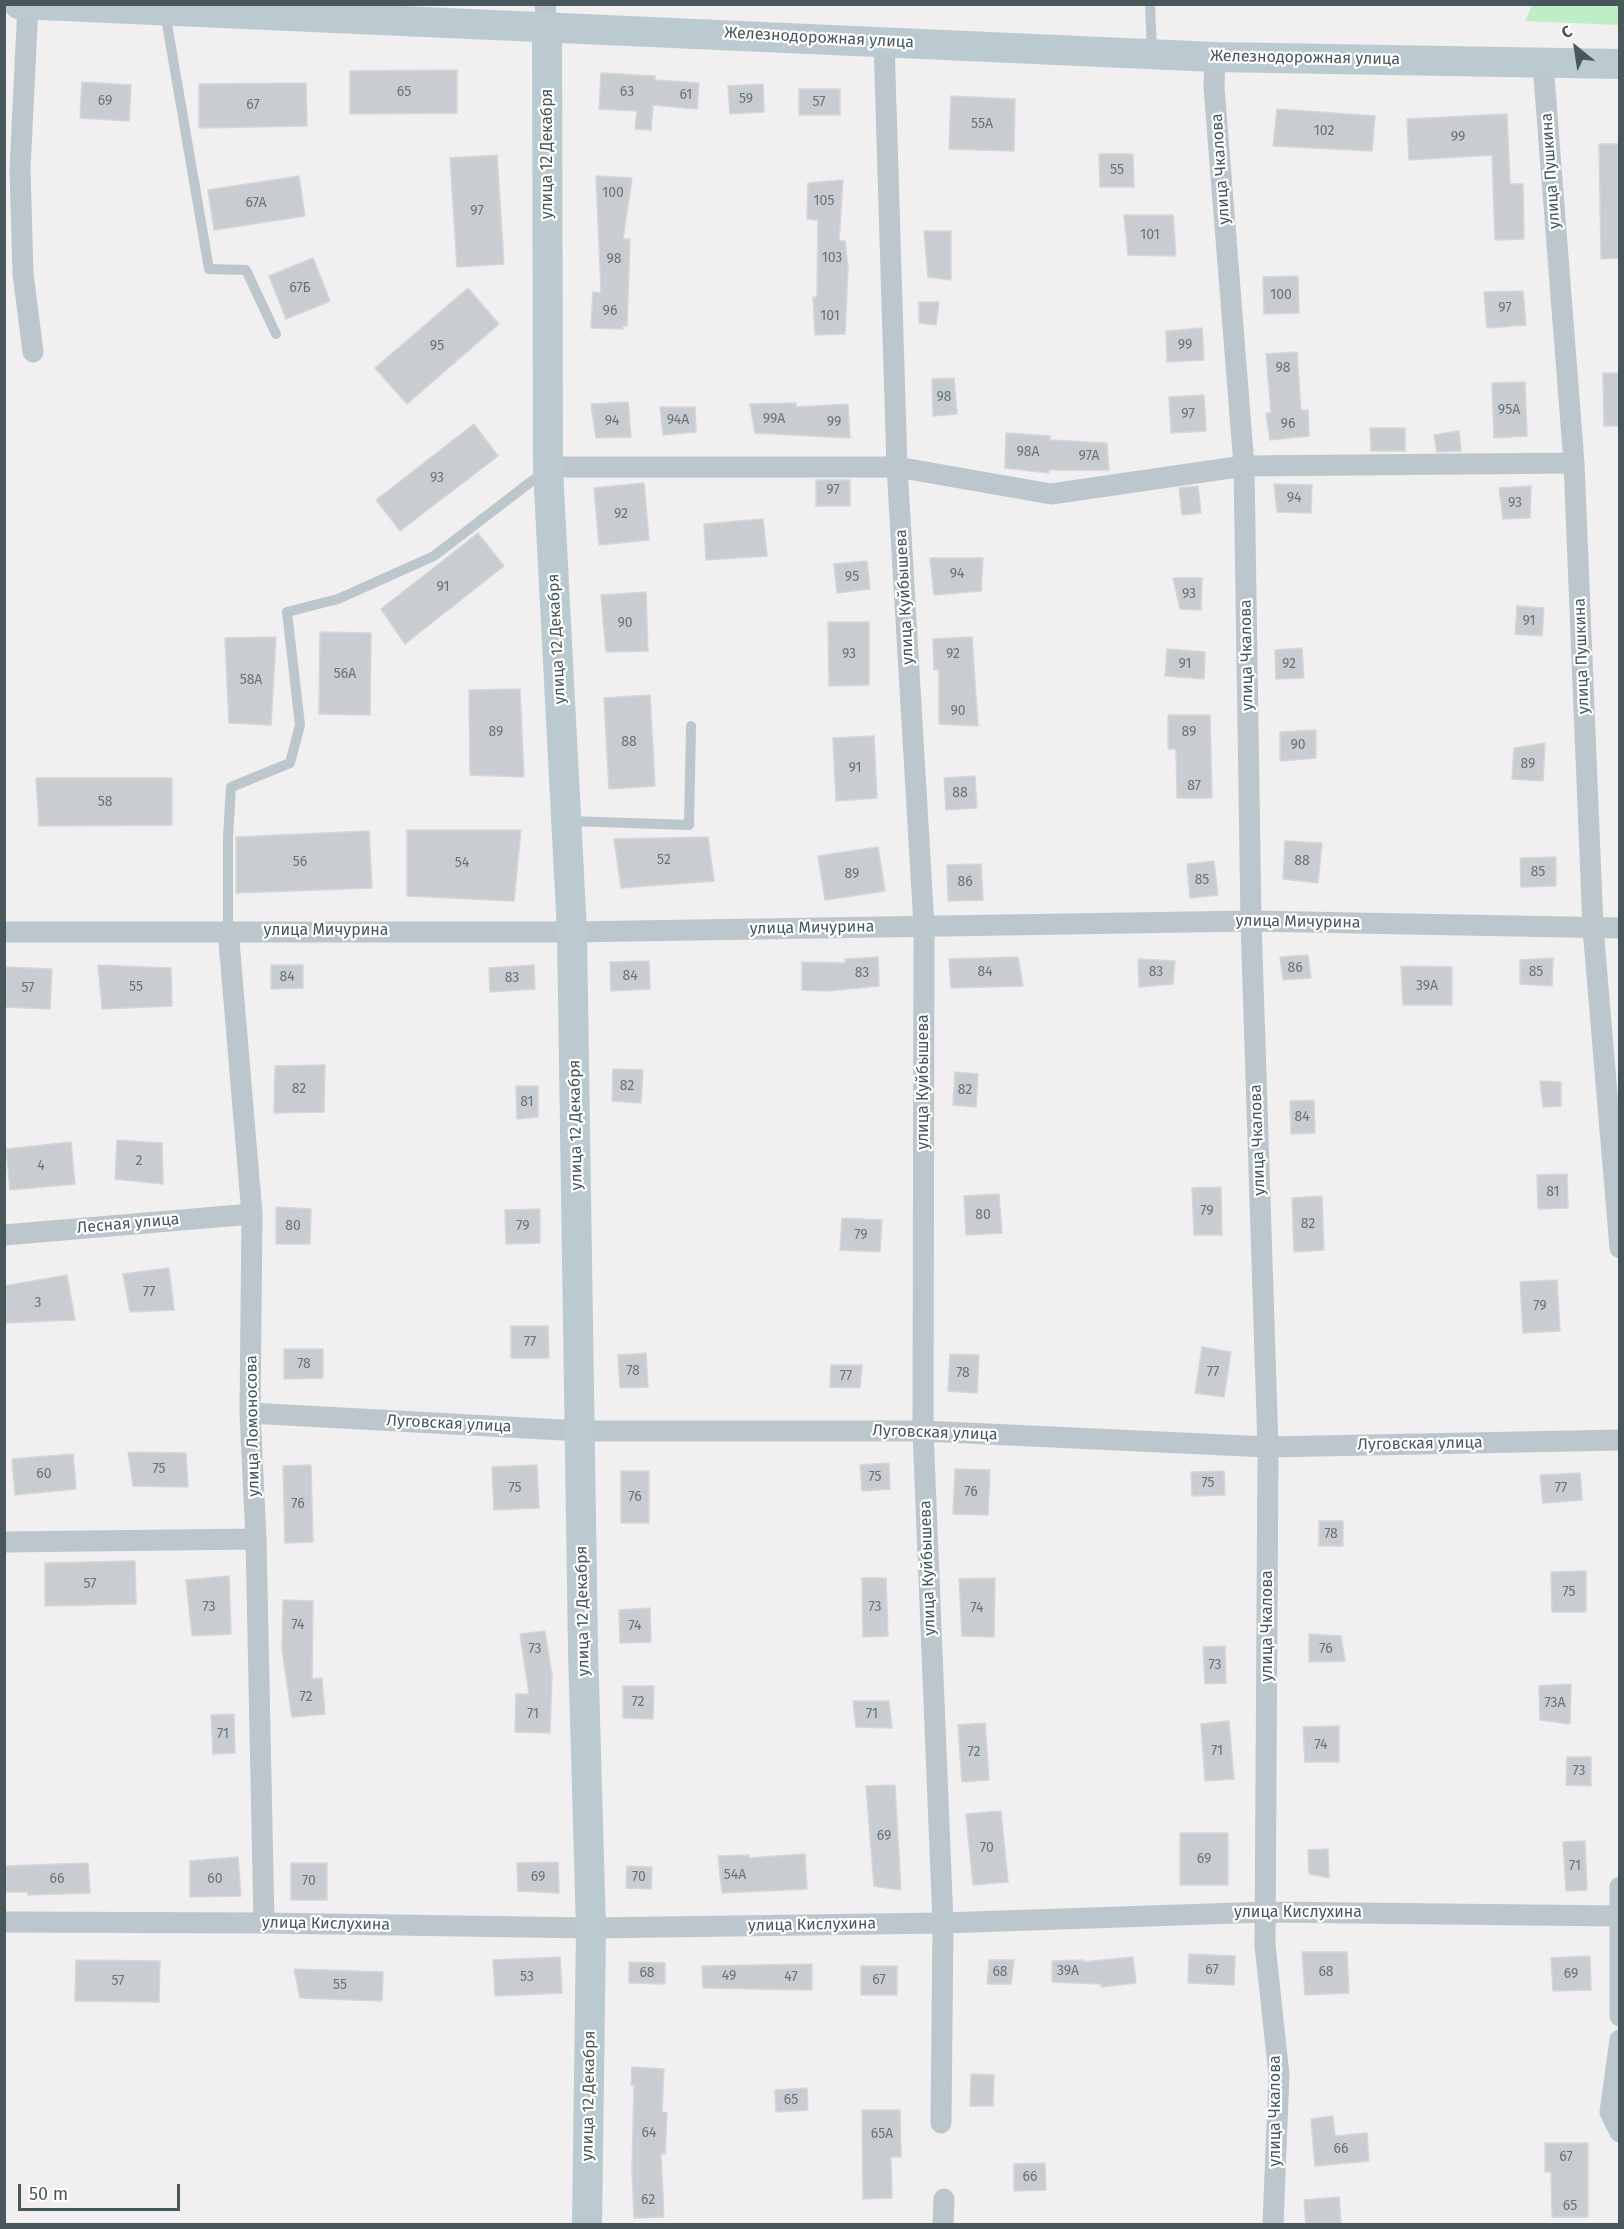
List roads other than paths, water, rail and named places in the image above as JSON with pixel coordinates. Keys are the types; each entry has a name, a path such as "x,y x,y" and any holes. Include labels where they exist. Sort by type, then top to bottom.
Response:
{"street":[{"name":"Железнодорожная улица","path":"19,4 165,12 546,15 884,42 1152,52 1215,57 1620,64"},
{"path":"28,5 20,169 23,274 33,352"},
{"name":"улица 12 Декабря","path":"546,15 549,468 573,932 583,1649 591,1928 587,2224"},
{"name":"улица Куйбышева","path":"884,42 897,467 924,926 923,1431 943,1923 941,2123"},
{"name":"улица Чкалова","path":"1215,57 1214,87 1244,466 1251,921 1268,1447 1267,1912 1265,1945 1279,2075 1273,2224"},
{"name":"улица Пушкина","path":"1543,64 1574,463 1593,928 1620,1248"},
{"path":"549,468 897,467 1051,494 1244,466 1574,463"},
{"name":"улица Мичурина","path":"4,932 228,930 573,932 1251,921 1620,928"},
{"name":"улица Ломоносова","path":"228,930 252,1214 250,1413 256,1539 264,1923"},
{"name":"Лесная улица","path":"4,1235 252,1214"},
{"name":"Луговская улица","path":"250,1413 581,1431 923,1431 1268,1447 1620,1440"},
{"path":"4,1542 256,1539"},
{"path":"1620,1887 1620,2016"},
{"name":"улица Кислухина","path":"4,1922 591,1928 943,1923 1267,1912 1619,1916"},
{"path":"1620,2040 1610,2112 1620,2132"},
{"path":"943,2224 944,2199"}],"lane":[{"path":"1150,4 1152,52"},
{"path":"165,12 209,269 246,270 276,334"},
{"path":"228,930 228,837 231,787 290,763 300,725 287,612 338,599 434,556 549,468"},
{"path":"566,821 689,825 691,726"}]}
